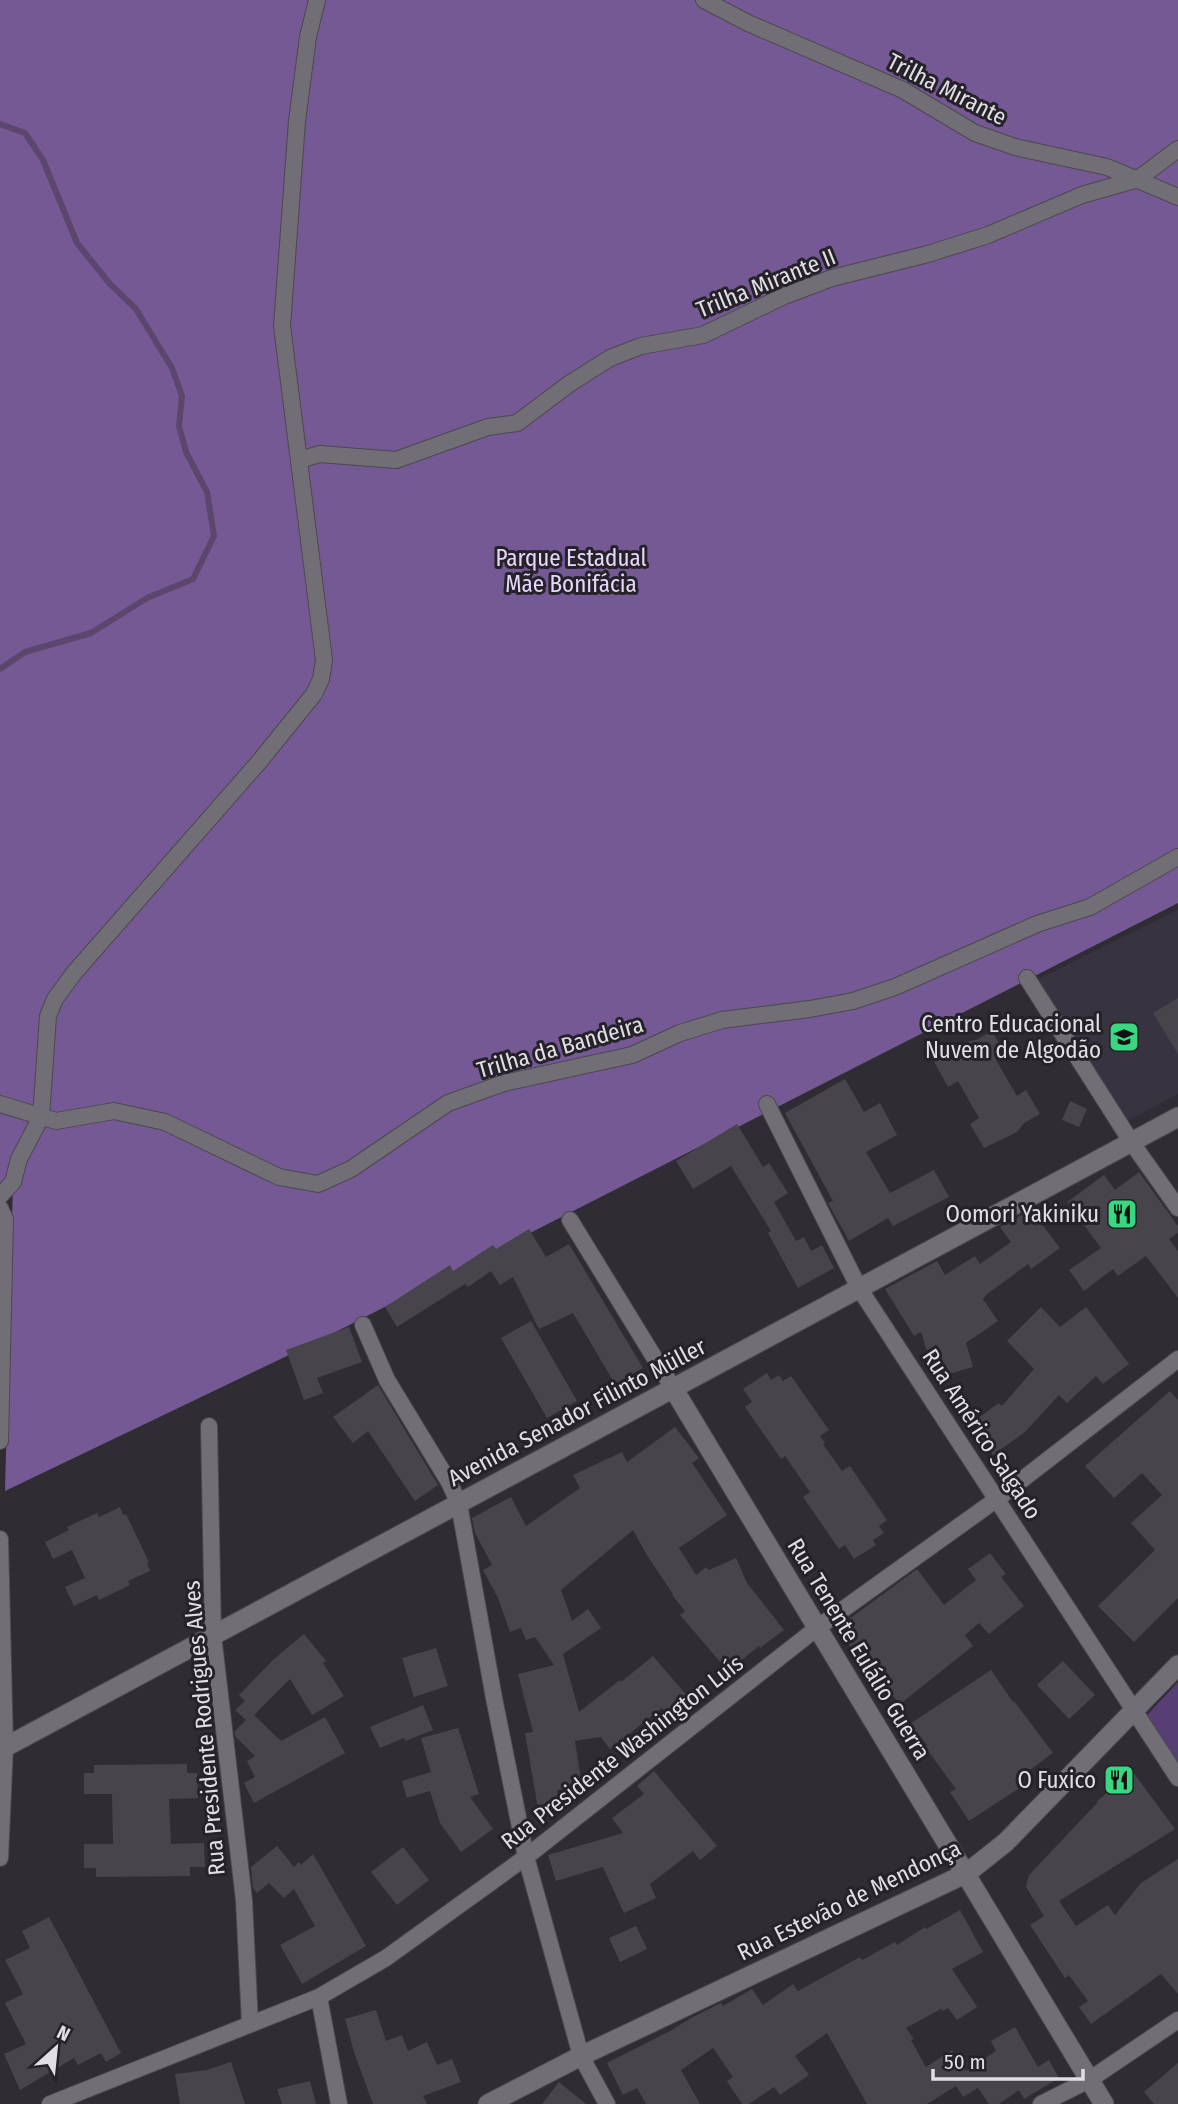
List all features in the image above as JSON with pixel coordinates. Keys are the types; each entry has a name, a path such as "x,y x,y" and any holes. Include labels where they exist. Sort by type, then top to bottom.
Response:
{"street":[{"path":"0,1196 13,1182 19,1159 41,1117 46,1032 55,999 74,973 260,762 314,694 321,679 324,660 282,326 297,121 308,37 317,0"},
{"name":"Trilha Mirante","path":"704,0 748,23 903,90 975,133 1015,147 1107,167 1178,197"},
{"path":"1138,179 1178,149"},
{"name":"Trilha Mirante II","path":"299,460 320,454 396,460 488,427 517,423 569,384 610,358 641,346 703,335 784,296 832,278 928,254 988,234 1082,194 1138,179"},
{"name":"Trilha da Bandeira","path":"0,1104 57,1121 114,1111 165,1122 279,1177 318,1184 351,1170 448,1103 504,1083 632,1055 680,1033 722,1020 853,1001 895,987 1037,924 1090,907 1178,857"},
{"path":"1027,978 1132,1143 1178,1208"},
{"name":"Rua Américo Salgado","path":"767,1104 859,1288 1178,1778"},
{"name":"Avenida Senador Filinto Müller","path":"3,1749 1178,1117"},
{"path":"0,1208 5,1219 0,1441"},
{"name":"Rua Tenente Eulálio Guerra","path":"570,1220 967,1873 1104,2104"},
{"path":"363,1325 387,1380 449,1482 459,1504 526,1857 581,2056 607,2104"},
{"name":"Rua Presidente Washington Luís","path":"50,2104 319,1997 386,1958 526,1857 817,1628 998,1499 1178,1359"},
{"name":"Rua Presidente Rodrigues Alves","path":"209,1426 213,1635 244,1900 250,2024"},
{"path":"0,1539 3,1749 0,1857"},
{"name":"Rua Estevão de Mendonça","path":"488,2104 581,2056 967,1873 1006,1842 1178,1665"},
{"path":"319,1997 338,2104"},
{"path":"1041,2104 1089,2080 1178,2020"}],"shaded area":[{"name":"Centro Educacional Nuvem de Algodão","path":"1178,910 1178,1094 1122,1124 1036,980"},
{"path":"1178,1682 1178,1765 1147,1722 1148,1714"}],"green space":[{"name":"Parque Estadual Mãe Bonifácia","path":"0,0 1178,0 1178,903 314,1343 5,1491 13,1183 0,1188"}],"building":[{"path":"1178,998 1178,1054 1153,1013"},
{"path":"992,1031 1006,1055 996,1060 1017,1096 1026,1090 1040,1114 1024,1123 1017,1132 984,1148 970,1124 979,1118 958,1081 948,1087 934,1062 965,1042 976,1040"},
{"path":"845,1079 864,1112 880,1103 897,1135 866,1152 890,1193 934,1170 949,1197 893,1226 888,1218 849,1241 828,1203 833,1201 785,1113"},
{"path":"1070,1101 1087,1109 1079,1127 1062,1120"},
{"path":"737,1124 763,1167 769,1163 788,1193 774,1202 796,1241 804,1237 811,1251 822,1245 834,1268 798,1288 768,1233 771,1231 731,1166 693,1189 676,1161"},
{"name":"Oomori Yakiniku","path":"1139,1172 1178,1226 1178,1233 1169,1239 1178,1251 1178,1298 1146,1256 1118,1276 1113,1269 1084,1291 1069,1270 1101,1248 1067,1202 1104,1175 1115,1190"},
{"path":"1031,1210 1060,1248 1031,1269 1028,1264 986,1295 983,1299 998,1321 966,1343 973,1367 935,1378 921,1332 914,1336 885,1289 937,1261 945,1275 975,1256 980,1264 1011,1242 1000,1227"},
{"path":"529,1229 546,1257 569,1244 643,1368 615,1384 573,1313 539,1329 513,1277 500,1285 491,1271 468,1287 465,1284 397,1327 385,1307 450,1265 453,1271 493,1245 496,1249"},
{"path":"1041,1307 1060,1327 1086,1307 1129,1364 1103,1384 1096,1376 1067,1403 1059,1395 1025,1432 993,1455 971,1423 999,1403 1002,1406 1034,1369 1007,1341"},
{"path":"531,1321 577,1401 547,1418 501,1338"},
{"path":"349,1327 362,1362 317,1378 323,1393 304,1400 286,1350"},
{"path":"767,1373 771,1380 779,1375 783,1381 791,1376 829,1430 820,1436 825,1443 823,1444 842,1471 850,1466 887,1520 879,1526 884,1533 873,1540 876,1545 854,1559 845,1545 839,1549 803,1497 810,1492 785,1456 781,1459 745,1407 752,1402 743,1389"},
{"path":"378,1385 438,1485 415,1501 368,1431 353,1443 333,1417"},
{"path":"1170,1391 1178,1400 1178,1598 1134,1642 1098,1606 1155,1550 1131,1523 1162,1495 1142,1473 1114,1498 1085,1466"},
{"path":"675,1427 699,1458 692,1463 727,1515 679,1548 696,1575 706,1567 709,1570 736,1558 747,1583 784,1630 728,1671 680,1615 685,1611 672,1595 633,1530 561,1590 572,1621 588,1609 601,1628 563,1654 579,1712 653,1656 689,1698 668,1716 662,1708 610,1749 601,1737 575,1741 582,1786 557,1790 560,1805 538,1809 525,1733 533,1732 518,1674 554,1665 535,1637 526,1640 521,1628 510,1632 498,1598 483,1570 492,1565 475,1533 472,1518 511,1497 526,1526 580,1488 573,1475 622,1452 627,1462"},
{"path":"120,1507 149,1562 150,1571 128,1581 130,1585 99,1600 97,1595 74,1606 65,1587 85,1578 72,1550 53,1559 45,1542 69,1530 67,1527 97,1513 99,1517"},
{"path":"990,1553 1006,1574 1001,1577 1024,1606 989,1634 979,1623 965,1635 973,1646 900,1704 886,1688 889,1685 862,1654 858,1657 837,1628 917,1569 944,1605 976,1580 968,1569"},
{"path":"304,1634 326,1661 323,1663 344,1696 312,1715 290,1679 254,1715 281,1741 325,1717 345,1753 254,1803 244,1783 255,1777 247,1761 255,1756 235,1736 235,1731 246,1720 235,1710 245,1701 239,1695 274,1659"},
{"path":"436,1648 448,1686 414,1697 402,1658"},
{"path":"1063,1661 1095,1695 1069,1719 1037,1685"},
{"path":"991,1670 1053,1753 1019,1778 1024,1785 969,1821 950,1792 956,1789 910,1724"},
{"path":"423,1705 433,1730 380,1748 370,1727"},
{"path":"458,1728 479,1794 470,1797 493,1829 461,1852 440,1823 430,1791 407,1798 402,1781 431,1772 421,1738"},
{"path":"187,1764 187,1773 197,1773 198,1798 169,1799 171,1844 204,1843 205,1867 190,1867 190,1876 96,1877 96,1868 84,1868 84,1844 113,1844 112,1794 84,1794 84,1773 94,1773 94,1765"},
{"path":"654,1771 717,1846 700,1860 693,1851 650,1884 656,1898 624,1913 603,1867 556,1881 548,1855 623,1833 612,1818 644,1794 637,1786"},
{"path":"1133,1772 1175,1829 1059,1901 1076,1926 1108,1905 1115,1915 1141,1883 1178,1859 1178,1994 1161,1974 1091,2024 1079,2007 1088,2001 1069,1975 1065,1978 1030,1925 1044,1916 1026,1887 1029,1875 1097,1801"},
{"path":"277,1846 294,1867 299,1862 301,1865 313,1854 366,1946 302,1984 280,1945 315,1926 294,1889 284,1898 269,1883 257,1893 253,1888 251,1867"},
{"path":"403,1847 429,1880 397,1905 371,1872"},
{"path":"960,1910 983,1952 952,1969 977,2007 957,2020 948,2008 943,2011 941,2009 906,2028 926,2067 952,2050 966,2071 996,2051 991,2041 1015,2027 1038,2067 1049,2060 1059,2078 1024,2099 1019,2090 999,2104 989,2104 978,2088 963,2097 956,2086 927,2104 867,2104 827,2033 795,2056 809,2075 780,2095 774,2087 749,2104 742,2104 727,2081 733,2077 713,2048 681,2070 700,2104 646,2104 637,2088 623,2095 607,2063 752,1989 763,2005 793,1984 798,1991 860,1957 862,1960 895,1942 897,1945 925,1927 926,1929"},
{"path":"49,1917 121,2053 106,2062 101,2053 78,2065 74,2058 20,2090 4,2054 26,2044 5,2003 23,1994 5,1960 30,1948 22,1931"},
{"path":"636,1926 647,1949 620,1962 609,1938"},
{"path":"376,2010 386,2041 402,2035 408,2051 427,2042 437,2065 452,2059 461,2082 423,2096 427,2104 373,2104 345,2019"},
{"path":"231,2062 245,2104 180,2104 175,2074 207,2070"},
{"path":"1178,2063 1178,2104 1154,2104 1144,2092"},
{"path":"310,2081 316,2104 282,2104 277,2089"},
{"path":"559,2082 586,2104 542,2104"}],"waterway":[{"path":"0,124 25,133 43,160 77,243 110,284 136,309 172,368 182,396 179,426 186,452 207,492 214,536 193,579 147,598 91,633 25,652 0,669"}],"place":[{"name":"Centro Educacional Nuvem de Algodão","path":"1124,1037"},
{"name":"Oomori Yakiniku","path":"1122,1214"},
{"name":"O Fuxico","path":"1119,1780"}]}
